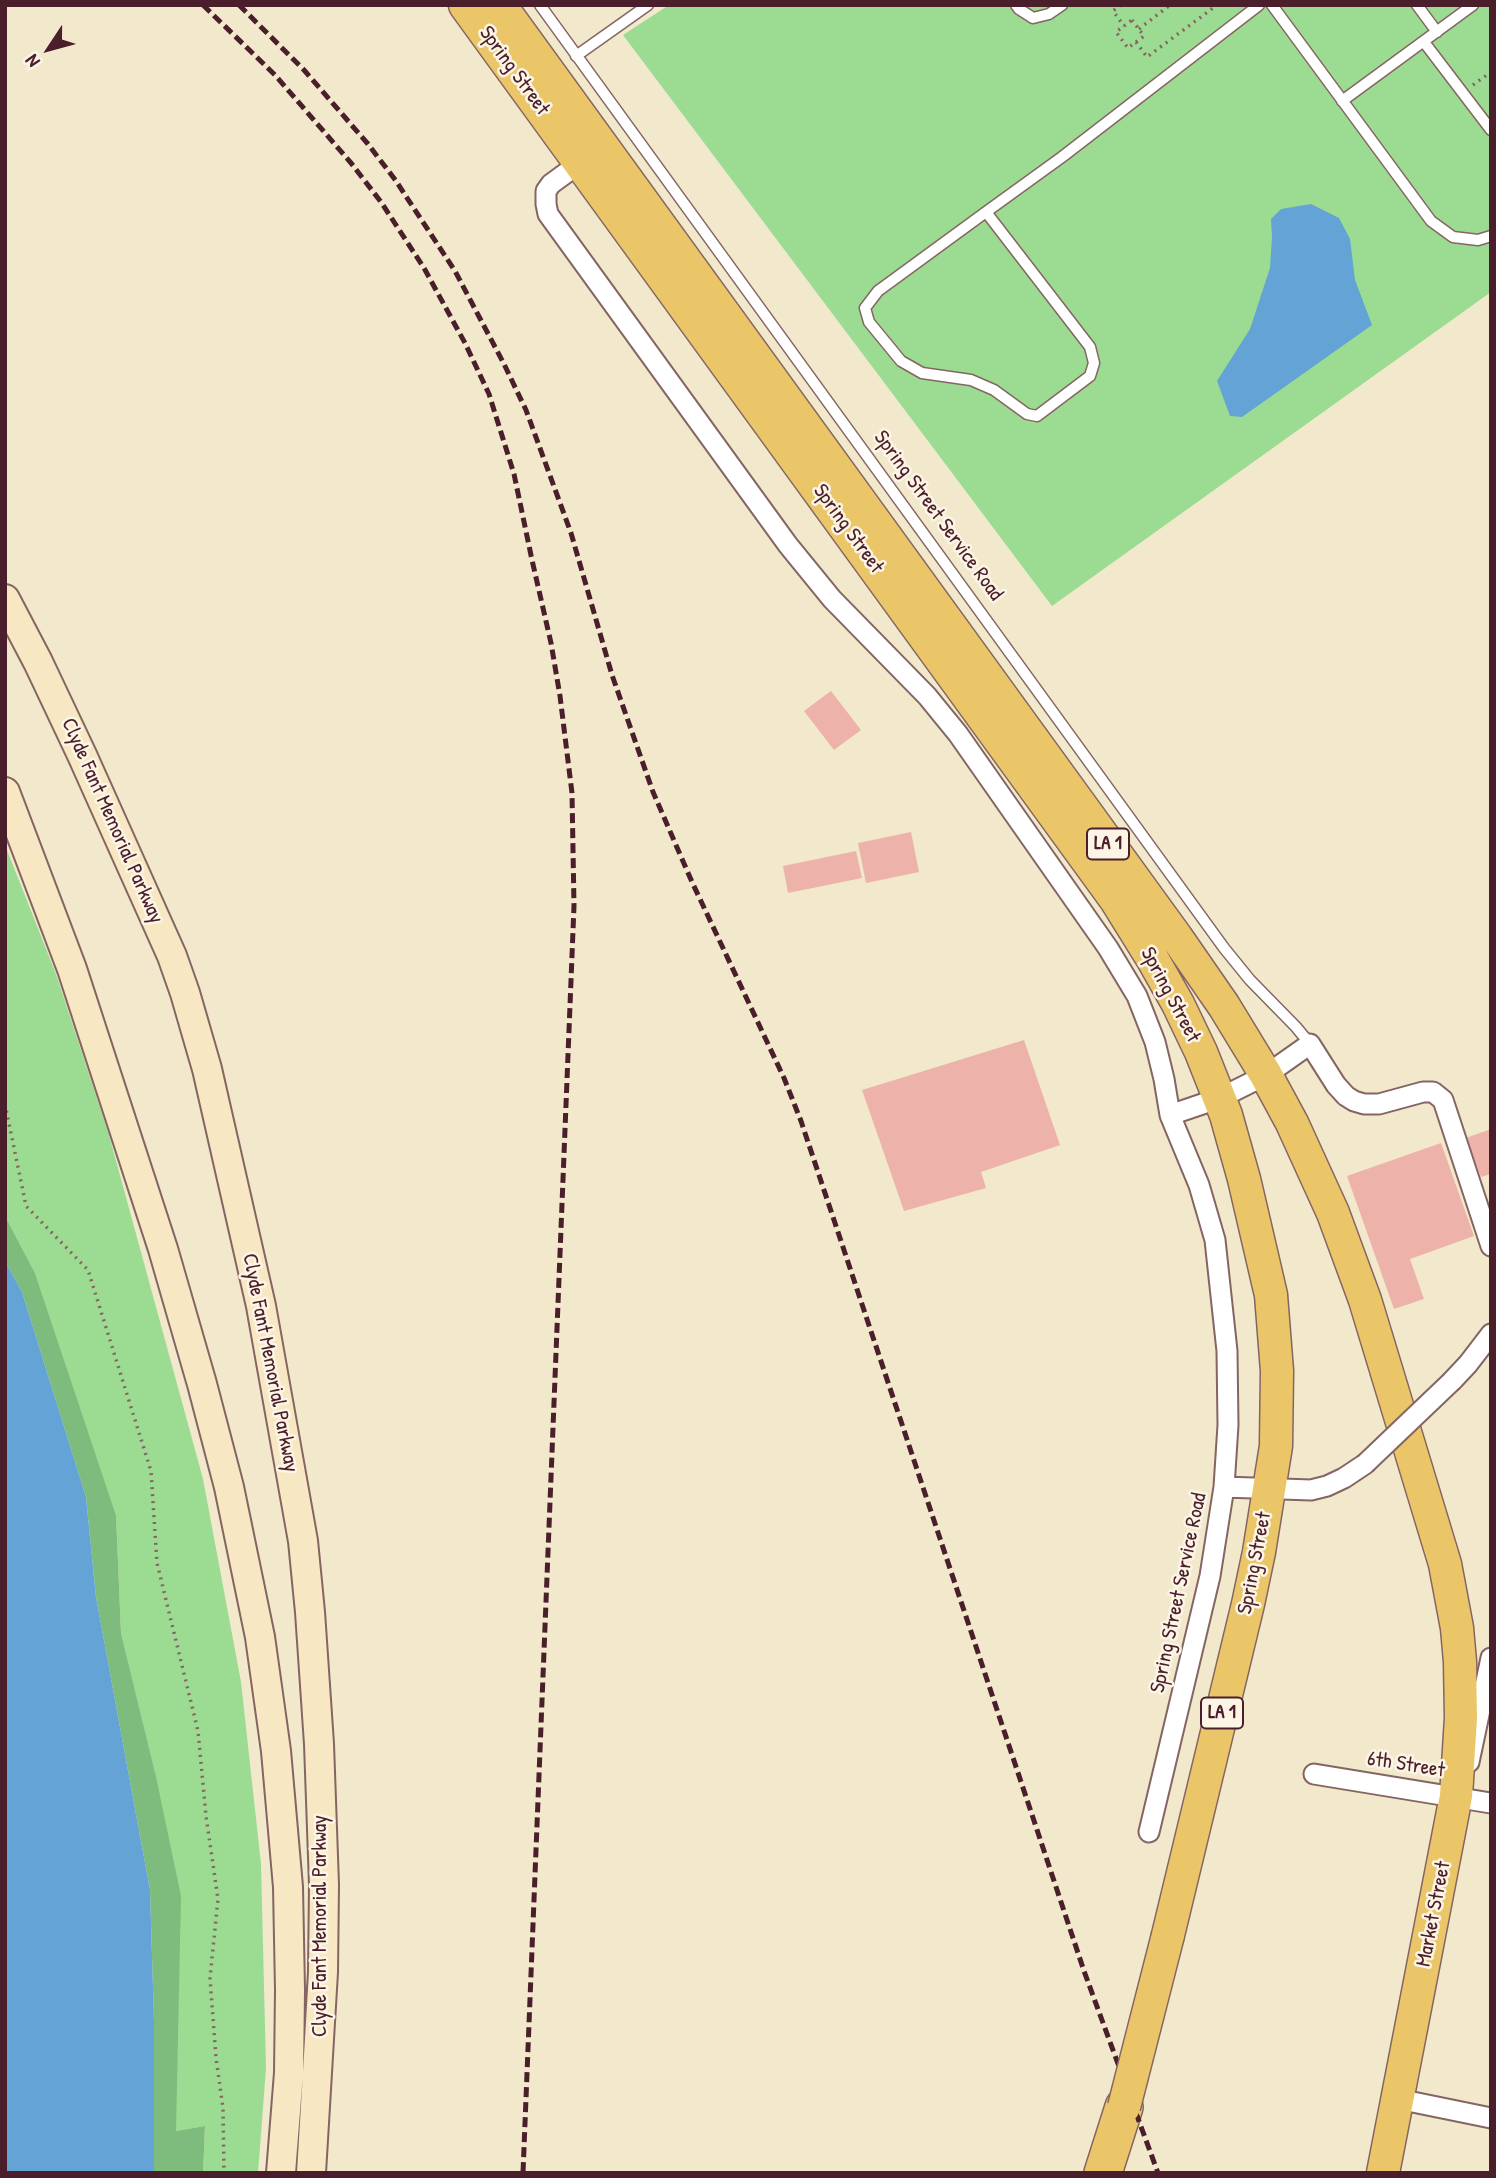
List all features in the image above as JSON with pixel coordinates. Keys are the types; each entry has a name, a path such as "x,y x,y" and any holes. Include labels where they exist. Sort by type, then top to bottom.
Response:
{"highway":[{"path":"1106,2173 1124,2107"}],"main road":[{"name":"Spring Street","path":"466,5 592,154 1177,938 1224,1006 1266,1075 1292,1123 1334,1213 1350,1256 1446,1564 1460,1662 1461,1718 1456,1796"},
{"name":"Spring Street","path":"500,5 592,154 1116,900 1178,1004 1220,1098 1244,1179 1270,1295 1275,1333 1276,1446 1248,1604 1124,2107"},
{"name":"Clyde Fant Memorial Parkway","path":"5,599 82,755 172,956 207,1069 264,1318 307,1576 319,1744 324,1885 323,1972 311,2173"},
{"name":"Clyde Fant Memorial Parkway","path":"5,792 72,969 163,1249 229,1487 261,1637 276,1751 288,1886 289,2073 281,2173"},
{"name":"Market Street","path":"1383,2173 1456,1796"}],"street":[{"name":"Spring Street Service Road","path":"592,154 551,184 546,191 545,204 548,214 788,545 832,599 927,696 958,734 1108,948 1137,996 1155,1042 1170,1115 1199,1185 1215,1240 1227,1351 1228,1425 1224,1487 1210,1576 1149,1832"},
{"path":"1170,1115 1220,1098 1266,1075 1310,1044 1336,1085 1354,1101 1379,1104 1423,1092 1433,1092 1443,1100 1491,1247"},
{"path":"1224,1487 1311,1490 1344,1478 1365,1464 1452,1381 1491,1334"},
{"path":"1468,1364 1491,1353"},
{"name":"Market Street","path":"1456,1796 1472,1755 1491,1658"},
{"name":"6th Street","path":"1314,1774 1491,1802"},
{"path":"1398,2099 1491,2118"}],"lane":[{"name":"Spring Street Service Road","path":"540,5 1224,948 1250,981 1310,1044"},
{"path":"576,56 648,5"},
{"path":"1016,5 1033,18 1049,15 1062,5"},
{"path":"986,212 1090,347 1094,363 1090,376 1037,415 1027,414 993,390 971,380 922,373 901,360 869,321 865,308 878,291 1259,5"},
{"path":"1272,5 1432,221 1453,237 1478,240 1491,236"},
{"path":"1417,5 1437,32"},
{"path":"1342,101 1473,5"},
{"path":"1424,42 1491,130"}],"path":[{"path":"1121,5 1113,11 1124,26"},
{"path":"1139,29 1170,5"},
{"path":"1136,42 1147,57 1217,5"},
{"path":"1132,20 1144,36 1128,48 1116,32 1124,26 1132,20"},
{"path":"1462,92 1491,72"},
{"path":"5,1104 26,1206 88,1270 151,1471 157,1563 198,1731 206,1816 218,1899 210,1978 223,2108 224,2173"}],"green space":[{"path":"669,5 1491,5 1491,292 1052,606 623,35"},
{"path":"5,845 56,974 109,1135 203,1479 241,1682 261,1864 266,2068 258,2173 203,2173 205,2126 176,2131 155,1772 121,1633 116,1515 35,1273 5,1216"},
{"path":"5,1216 35,1273 116,1515 121,1633 155,1772 181,1896 176,2131 205,2126 203,2173 154,2173 154,2021 150,1890 96,1597 86,1497 22,1292 5,1261"}],"water":[{"path":"1311,204 1339,218 1350,239 1355,280 1372,325 1242,417 1230,416 1217,381 1250,329 1270,268 1271,219 1281,209"},
{"path":"5,1261 22,1292 86,1497 96,1597 150,1890 154,2021 154,2173 5,2173"}],"building":[{"path":"831,691 861,730 834,750 804,711"},
{"path":"911,832 919,872 866,883 858,843"},
{"path":"856,851 862,878 788,893 783,866"},
{"path":"1024,1040 1060,1145 981,1172 986,1188 904,1211 862,1090"},
{"path":"1491,1129 1491,1174 1481,1177 1466,1138"},
{"path":"1441,1143 1474,1236 1410,1259 1424,1299 1394,1309 1347,1176"}],"railway":[{"path":"203,5 275,75 351,163 381,202 424,268 465,343 489,394 514,474 560,696 572,793 574,906 523,2173"},
{"path":"239,5 304,70 396,181 455,271 526,410 571,533 612,675 653,792 784,1078 801,1121 1084,1971 1158,2173"}]}
